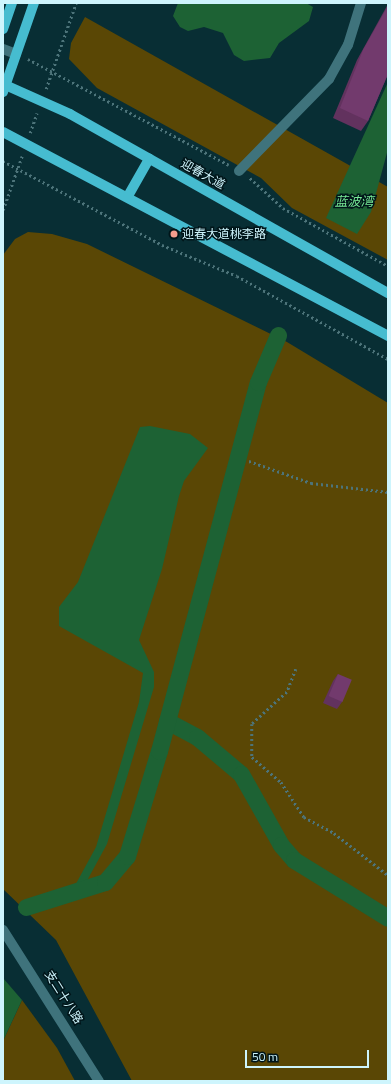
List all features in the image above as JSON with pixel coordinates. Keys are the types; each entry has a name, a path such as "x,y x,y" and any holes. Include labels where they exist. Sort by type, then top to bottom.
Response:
{"main road":[{"path":"3,29 12,3"},
{"path":"4,87 34,3"},
{"name":"迎春大道","path":"4,87 70,114 388,293"},
{"path":"3,132 128,196 388,336"},
{"path":"128,196 149,159"}],"street":[{"path":"239,171 329,79 348,44 361,3"},
{"path":"3,49 16,54"},
{"name":"支二十八路","path":"3,930 99,1081"}],"path":[{"path":"16,54 239,171 258,183 283,208 388,266"},
{"path":"3,161 162,245 237,276 388,359"},
{"path":"249,462 311,483 388,492"},
{"path":"296,669 287,692 252,724 252,757 281,782 304,817 334,832 388,875"}],"shaded area":[{"path":"85,17 388,187 388,260 292,208 261,178 97,88 69,59 71,43"},
{"path":"28,232 52,234 87,244 287,342 388,403 388,1081 132,1081 56,940 3,889 3,255 15,239"},
{"path":"22,1000 57,1048 75,1081 3,1081 3,1041"}],"water":[{"path":"178,3 306,3 313,7 309,21 279,43 270,58 244,61 234,55 223,33 204,27 188,31 180,27 173,16"},
{"name":"蓝波湾","path":"388,82 388,149 371,212 357,234 326,218"},
{"path":"150,426 190,434 208,448 184,481 179,496 162,569 139,640 154,672 154,687 107,844 83,888 72,891 96,847 139,702 143,673 59,626 59,607 78,582 140,427"},
{"path":"3,978 22,1000 3,1041"}],"building":[{"path":"388,6 388,74 368,121 340,108 363,50"},
{"path":"338,674 352,680 342,702 329,696"}],"waterway":[{"path":"26,907 105,882 127,856 159,751 258,382 278,335"},
{"path":"167,721 197,737 241,774 281,845 294,860 388,918"}],"place":[{"name":"迎春大道桃李路","path":"174,234"}]}
